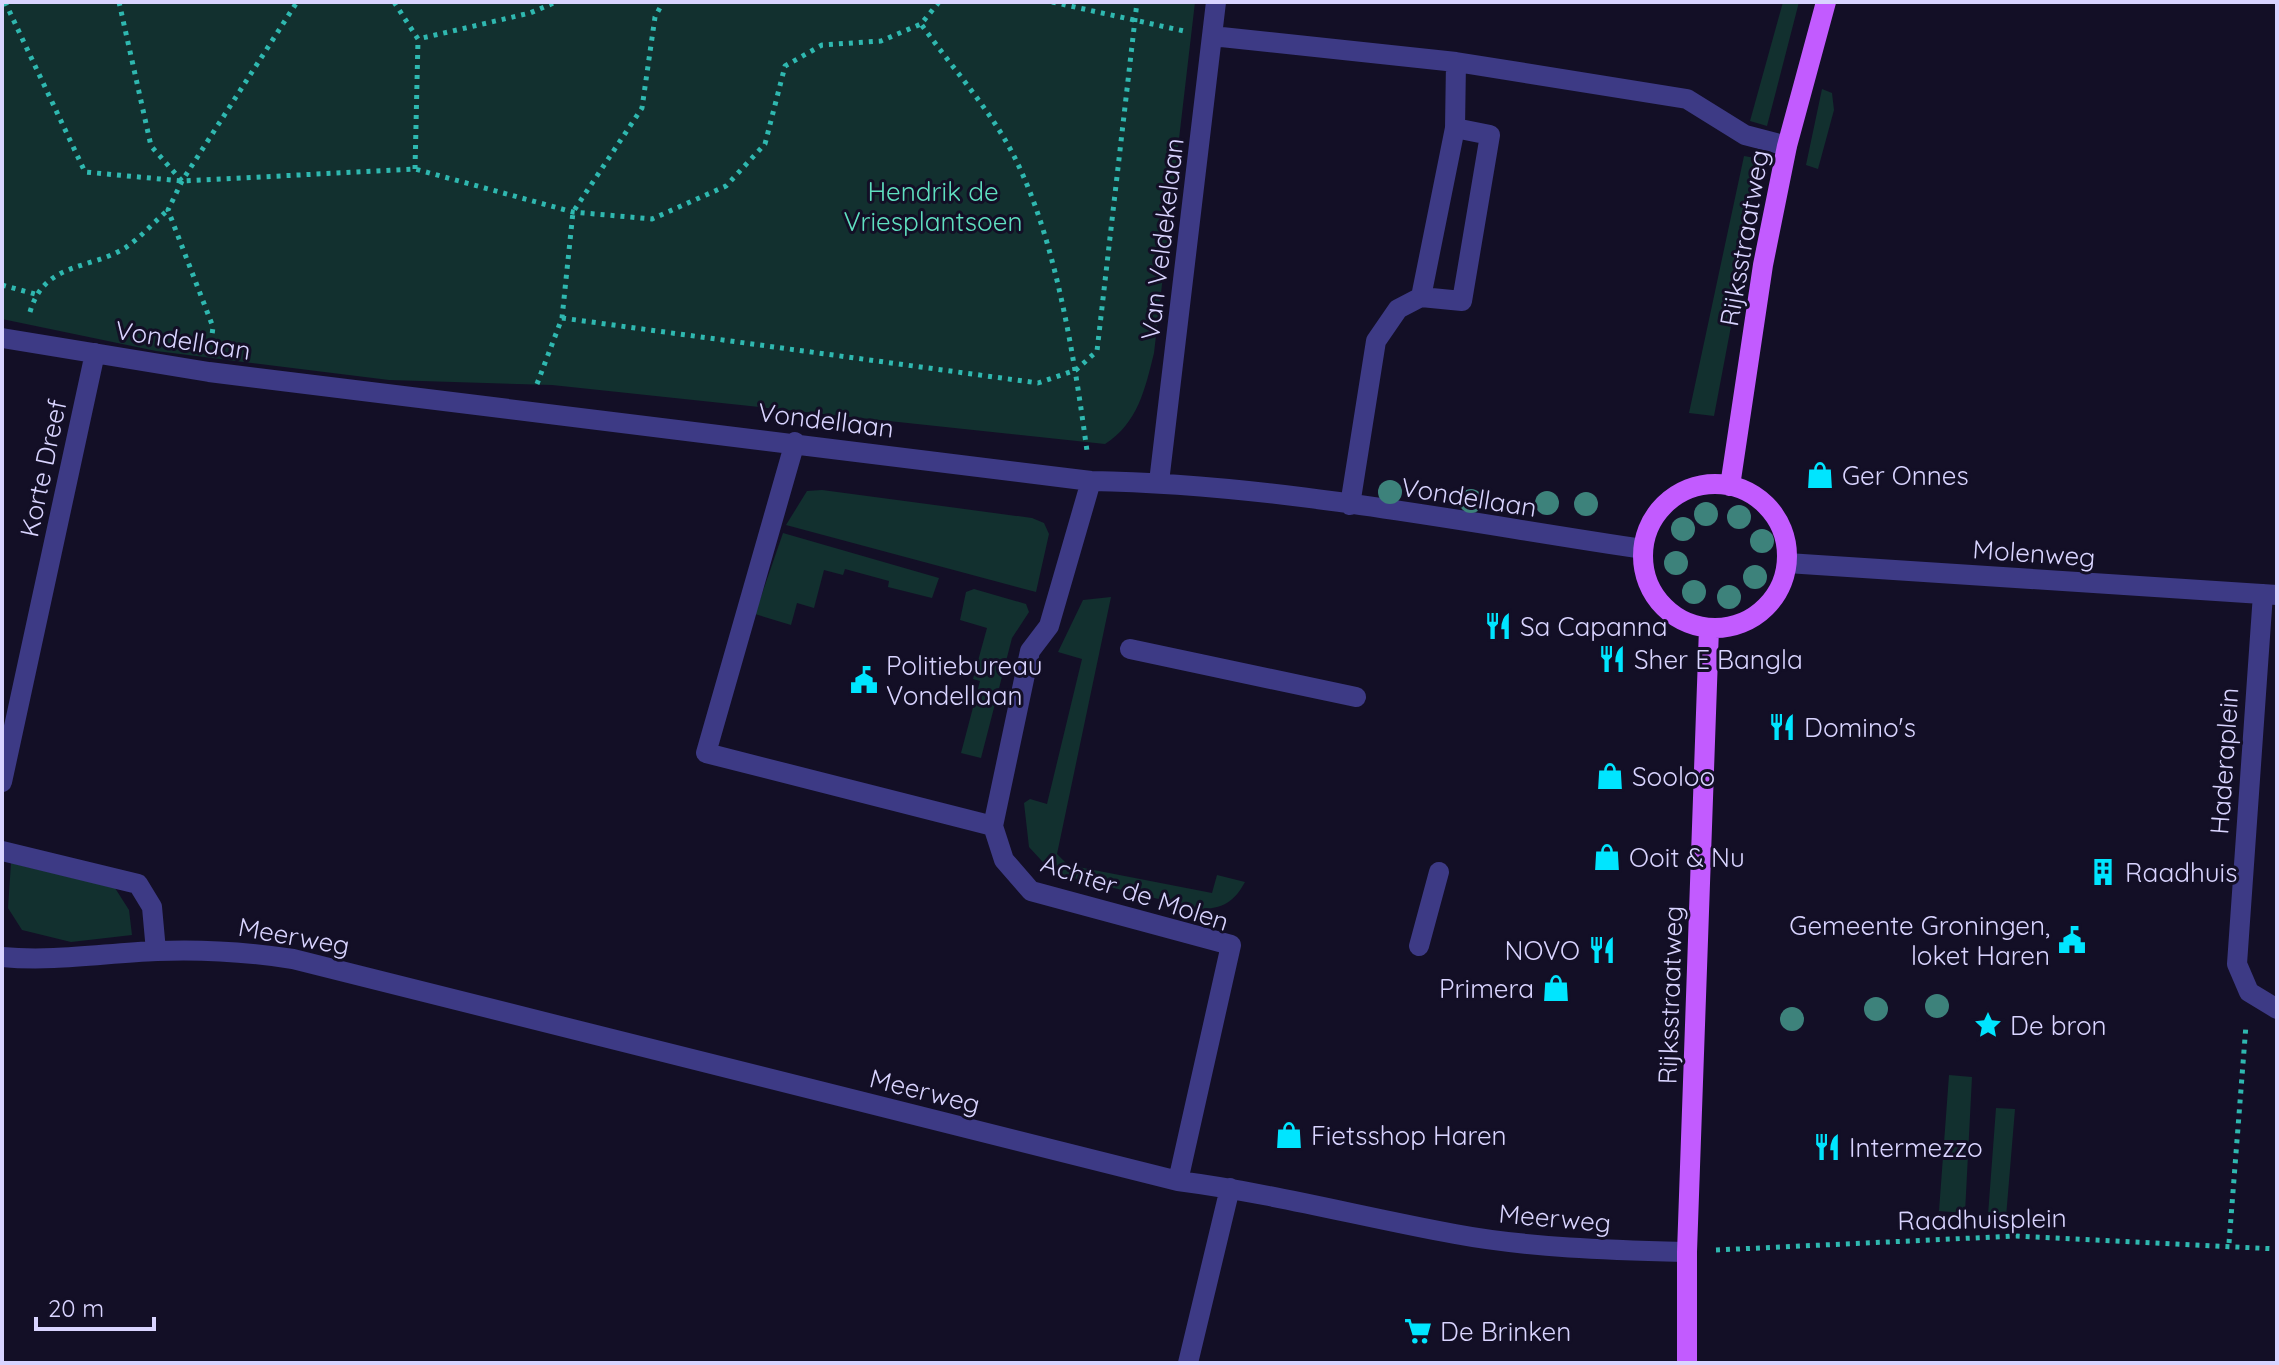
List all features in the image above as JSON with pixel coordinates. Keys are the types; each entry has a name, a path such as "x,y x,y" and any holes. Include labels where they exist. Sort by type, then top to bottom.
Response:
{"main road":[{"name":"Rijksstraatweg","path":"1730,486 1763,265 1787,146 1826,2"},
{"path":"1706,485 1730,486 1750,493 1779,523 1786,542 1787,563 1774,598 1761,612 1746,622 1709,628 1677,617 1653,593 1645,572 1643,549 1649,526 1673,499 1706,485"},
{"name":"Rijksstraatweg","path":"1687,1363 1687,1252 1709,628"}],"street":[{"name":"Van Veldekelaan","path":"1159,482 1216,2"},
{"path":"1212,36 1456,62 1687,99 1745,135 1787,146"},
{"path":"1421,297 1455,128 1456,62"},
{"path":"1350,505 1376,341 1398,309 1421,297 1462,301 1490,135 1455,128"},
{"name":"Vondellaan","path":"12,340 209,372 795,442 1091,481 1159,482 1350,505 1643,549"},
{"name":"Korte Dreef","path":"2,782 95,353"},
{"path":"795,442 706,753 993,826 1030,651 1049,626 1091,481"},
{"name":"Molenweg","path":"1787,563 2270,595"},
{"name":"Haderaplein","path":"2249,992 2237,964 2237,942 2270,595"},
{"path":"1130,649 1356,697"},
{"name":"Achter de Molen","path":"993,826 1004,860 1031,891 1231,945 1178,1181"},
{"path":"2,851 138,884 152,907 156,951"},
{"path":"1419,946 1439,872"},
{"name":"Meerweg","path":"2,957 32,960 156,951 233,950 293,959 1178,1181 1230,1188 1458,1235 1687,1252"},
{"path":"2249,992 2277,1009"},
{"path":"1188,1363 1230,1188"}],"path":[{"path":"5,2 85,172 182,181 415,169 573,212 652,219 726,186 765,144 785,66 822,45 881,41 921,24 939,2"},
{"path":"119,2 151,146 182,181"},
{"path":"12,340 35,294 64,270 124,249 168,210 182,181 297,2"},
{"path":"394,2 418,39 415,169"},
{"path":"418,39 530,13 556,2"},
{"path":"527,410 562,318 573,212 642,108 655,17 663,2"},
{"path":"1052,2 1212,36"},
{"path":"562,318 1038,383 1076,370 1097,351 1137,2"},
{"path":"921,24 1005,139 1043,229 1076,370 1091,481"},
{"path":"168,210 213,327 209,372"},
{"path":"2,285 35,294"},
{"path":"2229,1243 2249,992"},
{"name":"Raadhuisplein","path":"1687,1252 2016,1236 2229,1243 2277,1249"}],"green space":[{"name":"Hendrik de Vriesplantsoen","path":"2,2 1195,2 1154,353 1143,392 1125,426 1105,444 552,385 389,380 156,351 2,319"},
{"path":"1783,2 1799,2 1767,126 1750,121"},
{"path":"1822,89 1832,93 1834,110 1818,169 1806,165"},
{"path":"1744,156 1761,159 1736,270 1735,305 1714,416 1689,413"},
{"path":"822,490 1032,518 1044,523 1049,534 1036,592 786,525 807,491"},
{"path":"783,533 939,578 932,598 888,587 889,581 845,569 843,575 824,570 814,608 797,603 791,625 755,614"},
{"path":"974,589 1026,604 1029,612 1012,638 981,758 961,753 980,681 973,679 987,628 960,620 966,592"},
{"path":"1111,597 1057,854 1068,865 1212,893 1217,875 1245,882 1237,895 1221,906 1199,909 1053,873 1029,847 1024,803 1030,799 1047,804 1082,659 1058,652 1083,600"},
{"path":"11,863 115,888 129,910 132,935 71,942 22,930 8,908"},
{"path":"1949,1075 1972,1077 1965,1213 1939,1211"},
{"path":"1996,1108 2015,1109 2006,1217 1988,1215"}],"place":[{"name":"Ger Onnes","path":"1820,475"},
{"name":"Sa Capanna","path":"1498,626"},
{"name":"Sher E Bangla","path":"1612,659"},
{"name":"Politiebureau Vondellaan","path":"864,680"},
{"name":"Domino's","path":"1782,727"},
{"name":"Sooloo","path":"1610,776"},
{"name":"Ooit & Nu","path":"1607,857"},
{"name":"Raadhuis","path":"2103,872"},
{"name":"Gemeente Groningen, loket Haren","path":"2072,940"},
{"name":"NOVO","path":"1602,950"},
{"name":"Primera","path":"1556,988"},
{"name":"De bron","path":"1988,1025"},
{"name":"Fietsshop Haren","path":"1289,1135"},
{"name":"Intermezzo","path":"1827,1147"},
{"name":"De Brinken","path":"1418,1331"}]}
